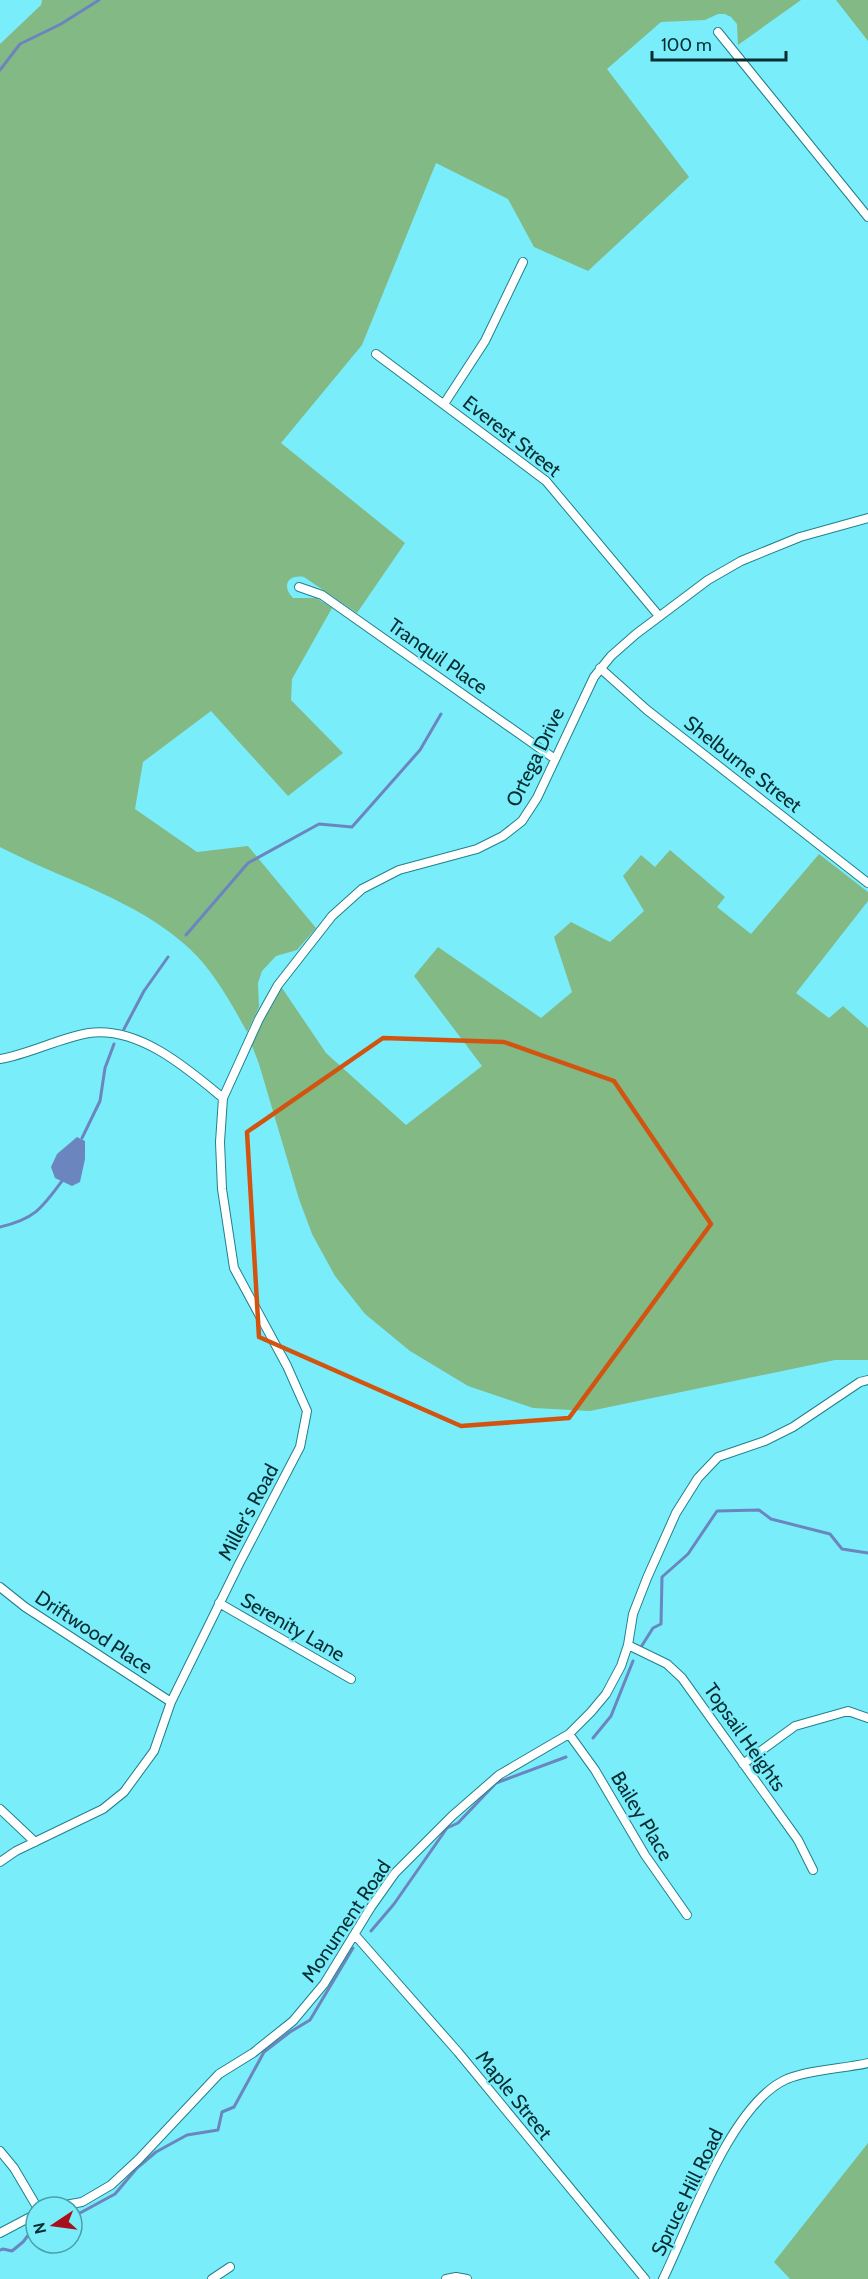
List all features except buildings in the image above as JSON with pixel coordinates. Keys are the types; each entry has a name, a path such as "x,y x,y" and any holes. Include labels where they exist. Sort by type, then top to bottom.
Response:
{"street":[{"path":"718,32 868,217"},
{"path":"444,404 484,340 523,262"},
{"name":"Everest Street","path":"376,354 551,486 659,616"},
{"name":"Ortega Drive","path":"223,1098 268,1002 292,966 339,908 362,889 390,873 465,853 503,836 522,821 529,812 588,687 600,668 618,649 708,580 751,556 800,537 868,518"},
{"name":"Tranquil Place","path":"299,587 322,595 555,759"},
{"name":"Shelburne Street","path":"600,668 647,710 868,883"},
{"path":"0,1059 89,1033 113,1032 163,1050 223,1098"},
{"name":"Miller's Road","path":"0,1862 103,1809 124,1792 154,1751 171,1702 219,1603 300,1448 307,1411 287,1366 234,1268 222,1188 220,1142 223,1098"},
{"name":"Monument Road","path":"84,2201 111,2185 140,2159 219,2074 253,2054 293,2021 324,1984 396,1873 452,1816 499,1775 569,1734 606,1694 621,1666 628,1645 633,1614 676,1513 698,1478 718,1457 765,1441 793,1427 868,1380"},
{"name":"Driftwood Place","path":"0,1587 25,1607 171,1702"},
{"name":"Serenity Lane","path":"219,1603 351,1679"},
{"name":"Topsail Heights","path":"628,1645 667,1664 677,1672 798,1840 813,1870"},
{"path":"743,1764 795,1726 848,1711 868,1718"},
{"name":"Bailey Place","path":"569,1734 597,1773 645,1855 687,1915"},
{"path":"0,1809 35,1842"},
{"name":"Maple Street","path":"355,1935 458,2052 645,2279"},
{"name":"Spruce Hill Road","path":"663,2279 708,2179 740,2125 759,2099 778,2084 794,2077 868,2063"},
{"path":"0,2151 14,2168 30,2195"},
{"path":"0,2233 24,2220"},
{"path":"212,2279 230,2267"},
{"path":"446,2279 456,2277 467,2279"}],"highlighted area":[{"path":"383,1038 504,1042 614,1081 711,1224 569,1418 461,1426 259,1337 247,1132"}],"green space":[{"path":"42,0 801,0 738,45 737,24 725,14 718,14 705,20 661,22 607,69 689,177 588,271 534,247 508,199 436,163 362,345 281,443 405,543 357,613 304,577 294,577 287,585 289,594 293,598 316,598 332,608 292,679 291,700 343,753 288,796 211,711 143,762 135,809 197,852 248,846 316,928 297,950 276,956 262,971 258,983 259,1007 247,1032 207,968 190,949 169,932 124,904 0,847 0,44 41,5"},
{"path":"836,0 868,0 868,41"},
{"path":"670,850 725,897 717,907 751,934 819,854 868,892 868,901 796,993 829,1018 843,1006 868,1028 868,1360 835,1360 590,1411 533,1408 468,1386 410,1351 365,1314 335,1276 312,1234 299,1199 251,1043 282,988 326,1053 406,1125 482,1066 414,976 438,947 541,1018 572,992 554,937 571,922 610,942 644,911 623,876 641,855 655,867"},
{"path":"868,2143 868,2279 790,2279 774,2262"}],"water":[{"path":"77,1137 85,1141 85,1159 80,1182 72,1186 55,1178 51,1167 57,1154"}],"waterway":[{"path":"0,70 20,44 61,24 99,0"},
{"path":"186,935 248,863 319,824 352,827 420,750 441,714"},
{"path":"124,1029 144,991 168,957"},
{"path":"82,1138 100,1101 105,1068 114,1044"},
{"path":"0,1227 22,1220 37,1211 62,1181"},
{"path":"641,1647 653,1628 661,1624 662,1577 688,1554 717,1511 759,1510 771,1519 830,1534 842,1549 868,1553"},
{"path":"593,1738 611,1716 633,1661"},
{"path":"371,1931 394,1904 447,1828 458,1823 496,1783 566,1757"},
{"path":"84,2211 115,2194 137,2168 156,2152 187,2135 218,2130 222,2112 234,2107 264,2052 310,2020 353,1948"},
{"path":"0,2250 12,2251 24,2241"}]}
